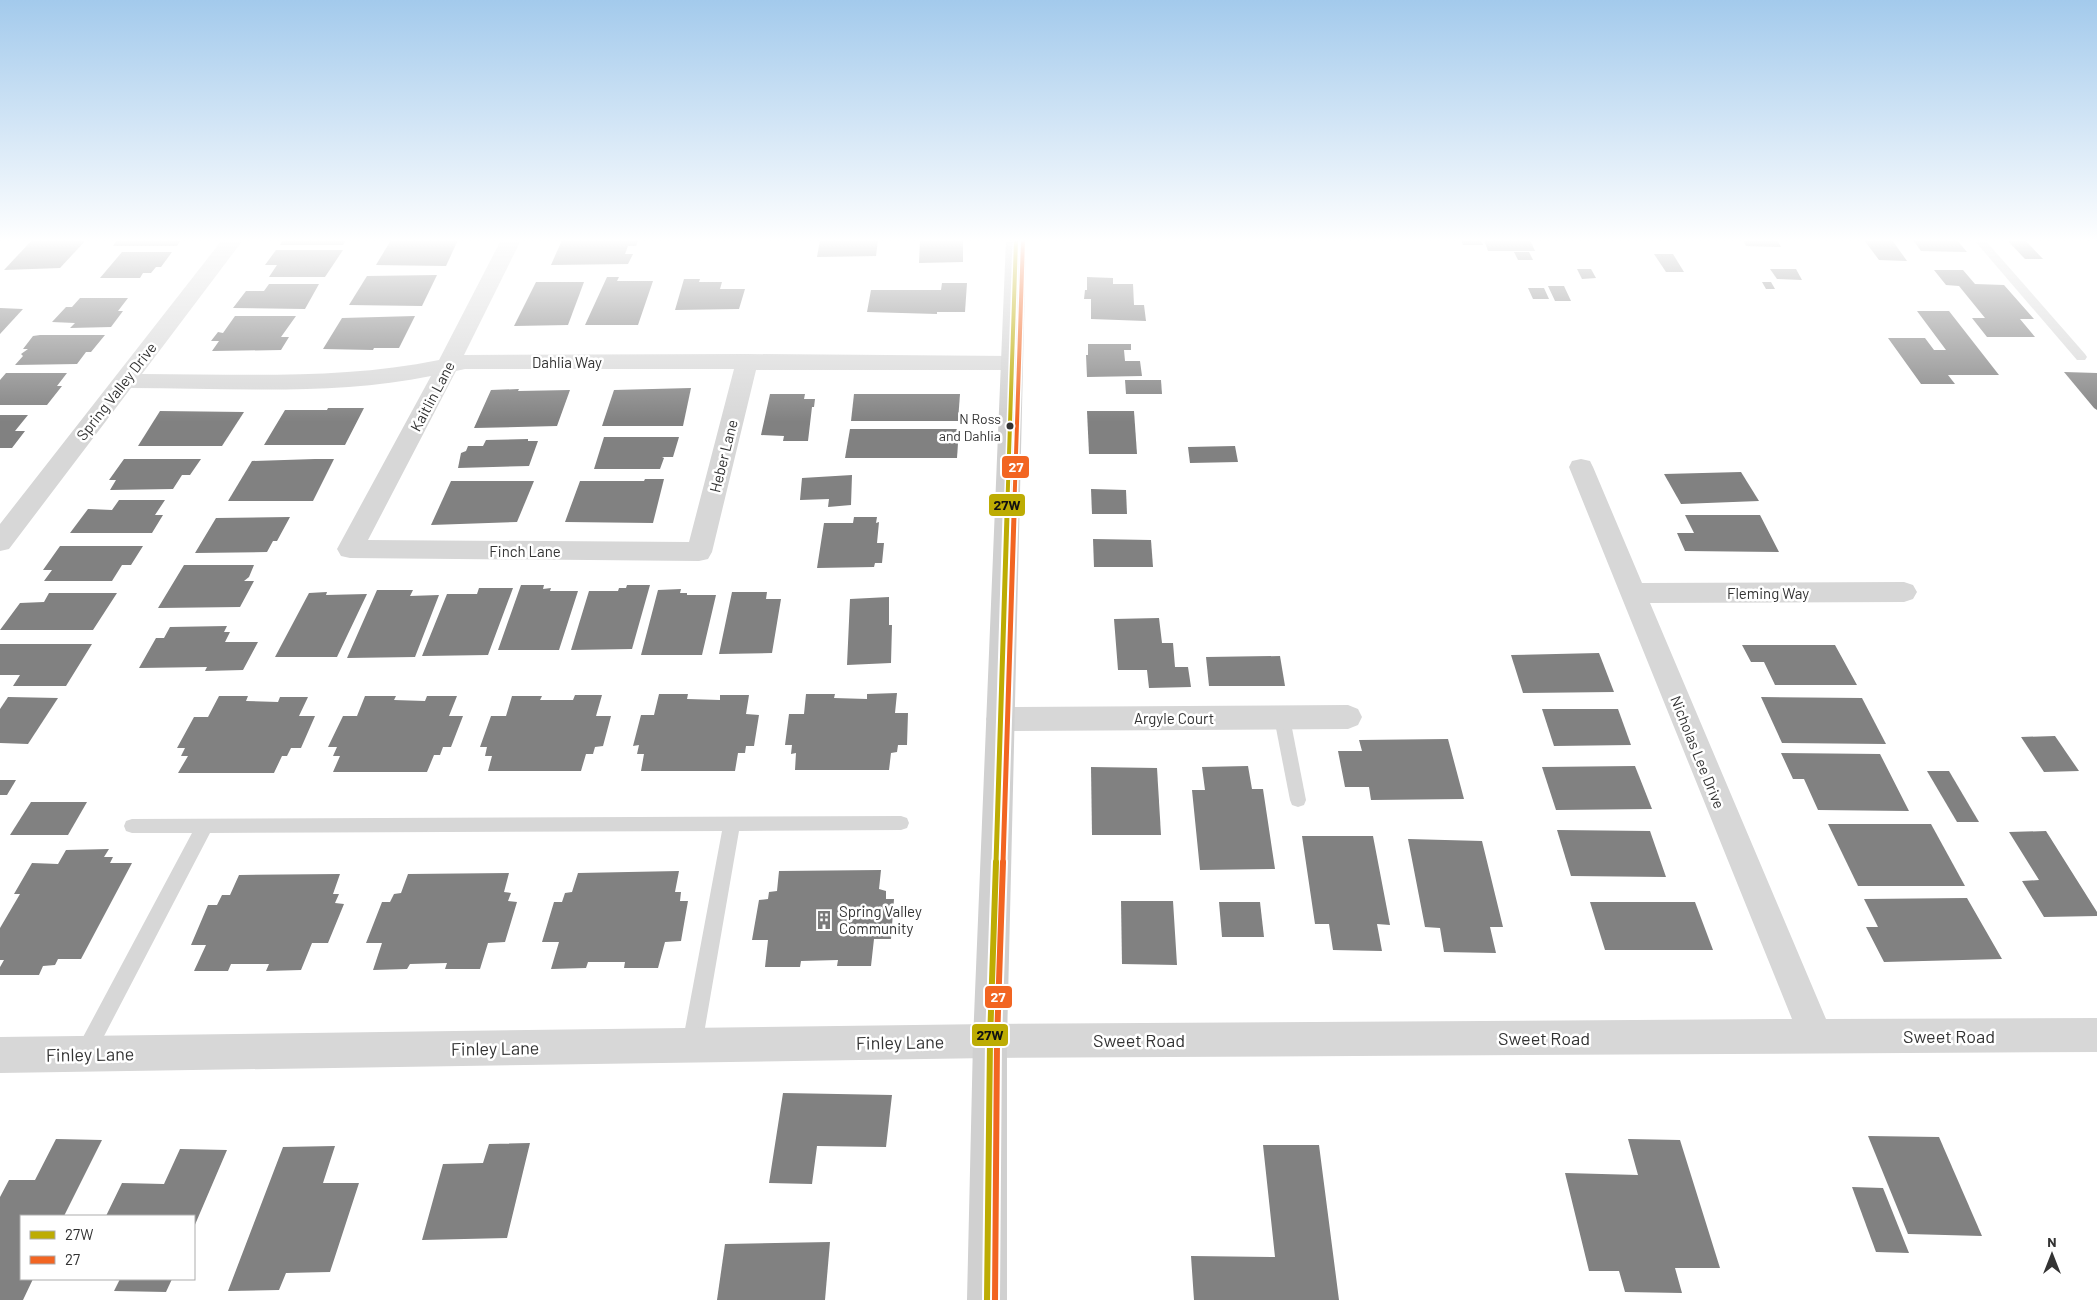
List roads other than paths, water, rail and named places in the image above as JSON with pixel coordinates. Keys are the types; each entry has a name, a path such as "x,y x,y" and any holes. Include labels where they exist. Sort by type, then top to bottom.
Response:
{"main road":[{"path":"987,1300 990,1041 1014,301"}],"street":[{"name":"Spring Valley Drive","path":"0,542 186,301"},
{"name":"Kaitlin Lane","path":"350,550 480,301"},
{"name":"Dahlia Way","path":"124,381 334,381 406,374 466,362 747,361 1012,363"},
{"name":"Heber Lane","path":"699,552 747,361"},
{"name":"Nicholas Lee Drive","path":"1581,467 1816,1037"},
{"name":"Finch Lane","path":"350,550 699,552"},
{"name":"Fleming Way","path":"1633,593 1904,592"},
{"name":"Argyle Court","path":"1000,720 1348,717"},
{"name":"Sweet Road","path":"990,1041 2097,1035"},
{"name":"Finley Lane","path":"0,1055 990,1041"}],"lane":[{"path":"2031,301 2080,357"},
{"path":"1282,718 1298,800"},
{"path":"132,826 900,823"},
{"path":"692,1045 732,824"},
{"path":"84,1054 205,826"}],"place":[{"name":"N Ross and Dahlia","path":"1010,426"},
{"name":"Spring Valley Community","path":"824,920"}]}
